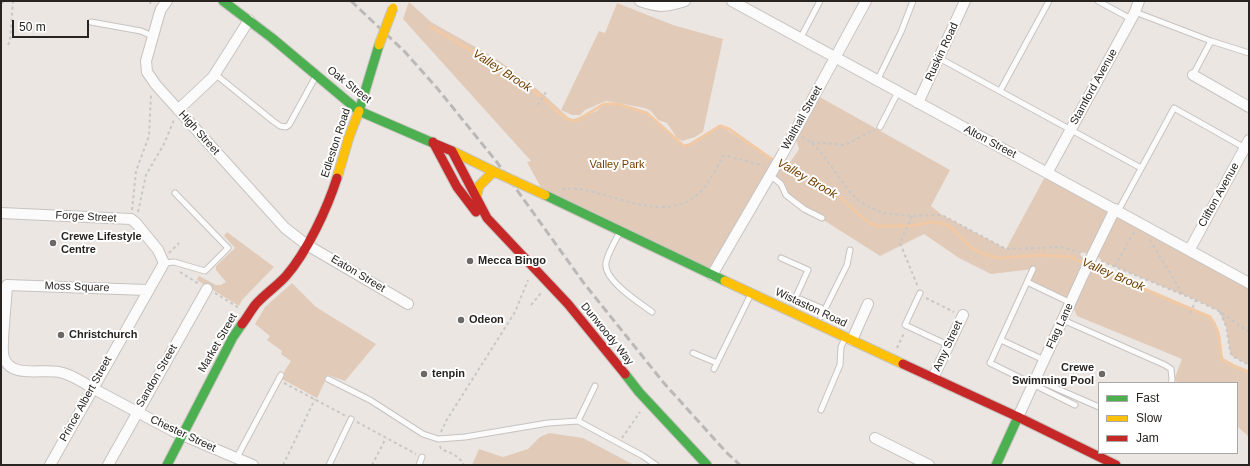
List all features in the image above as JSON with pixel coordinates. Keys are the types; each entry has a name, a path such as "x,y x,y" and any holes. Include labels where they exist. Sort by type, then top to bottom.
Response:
{"street":[{"name":"High Street","path":"166,1 161,9 152,36 146,61 147,72 156,85 178,110 285,228 307,245"},
{"name":"Oak Street","path":"223,1 249,20 359,110 374,118 433,142 495,172"},
{"path":"640,1 653,6 666,7 685,1"},
{"name":"Walthall Street","path":"712,275 782,155 866,1"},
{"name":"Ruskin Road","path":"918,103 965,1"},
{"name":"Stamford Avenue","path":"1047,172 1133,16 1139,1"},
{"name":"Alton Street","path":"736,2 800,39 1190,249 1249,283"},
{"name":"Edleston Road","path":"307,245 331,196 349,136 394,4"},
{"path":"178,110 215,74 249,20"},
{"path":"1193,75 1249,107"},
{"name":"Dunwoody Way","path":"433,142 457,188 468,204 479,214 487,218"},
{"name":"Clifton Avenue","path":"1190,249 1247,144"},
{"name":"Dunwoody Way","path":"452,151 487,218 568,304 639,392 707,465"},
{"path":"476,198 476,192 480,184 495,172"},
{"name":"Wistaston Road","path":"495,172 545,194 752,294 791,307 820,321 849,338 1018,417 1116,465"},
{"name":"Flag Lane","path":"996,465 1092,256 1117,210"},
{"name":"Forge Street","path":"1,213 133,221"},
{"path":"133,221 158,250 164,262"},
{"name":"Market Street","path":"167,465 233,337 248,314 264,295 285,277 307,245"},
{"name":"Eaton Street","path":"307,245 408,304"},
{"name":"Prince Albert Street","path":"50,465 164,262"},
{"name":"Sandon Street","path":"108,465 207,288"},
{"name":"Moss Square","path":"5,290 147,290"},
{"name":"Chester Street","path":"5,290 2,318 3,353 4,359 11,367 22,372 61,372 83,382 175,432 253,465"},
{"path":"849,338 868,304"},
{"name":"Amy Street","path":"933,378 962,316"},
{"path":"875,438 929,465"}],"lane":[{"path":"800,39 820,1"},
{"path":"877,81 902,32 913,1"},
{"path":"1000,91 1049,1"},
{"path":"1098,1 1133,16 1249,53"},
{"path":"91,22 141,31 152,36"},
{"path":"1193,75 1211,41"},
{"path":"939,58 1141,168"},
{"path":"215,74 273,121 280,126 286,127 289,125 316,76"},
{"path":"880,127 898,92"},
{"path":"1117,210 1174,108 1247,144"},
{"path":"772,171 786,195 804,209 822,218"},
{"path":"164,262 174,262 204,271 228,248 175,194"},
{"path":"620,231 606,264 607,271 617,285 652,312"},
{"path":"820,321 847,265 850,250"},
{"path":"781,258 808,270 791,307"},
{"path":"1033,269 990,363 1034,382 1098,406"},
{"path":"1027,282 1071,303"},
{"path":"714,369 752,294"},
{"path":"920,294 905,325 948,345"},
{"path":"791,307 800,299 821,308 820,321"},
{"path":"1063,320 1165,365 1171,369 1171,382"},
{"path":"821,410 840,365 841,347 849,338"},
{"path":"1001,340 1044,360"},
{"path":"693,353 717,363"},
{"path":"236,459 281,375"},
{"path":"328,380 370,400 423,434 440,439 465,437 548,423 578,421 643,456 656,465"},
{"path":"1034,382 1075,405"},
{"path":"578,421 595,386"},
{"path":"329,465 351,419"},
{"path":"419,465 422,457"}],"path":[{"path":"1,3 7,1"},
{"path":"8,45 10,40 13,1"},
{"path":"133,221 136,171 149,136 152,90"},
{"path":"538,105 546,92"},
{"path":"133,221 146,175 164,144 178,110"},
{"path":"811,142 845,145 880,127"},
{"path":"794,133 811,142 820,151 849,191 859,201 876,211 888,214 912,216 942,215 1006,249 1061,248 1092,256 1219,311 1249,332"},
{"path":"556,200 562,189 583,189 648,206 676,206 697,195 723,156 759,164 772,171"},
{"path":"912,216 900,243 920,294 962,316"},
{"path":"1115,266 1139,222"},
{"path":"1139,222 1182,294"},
{"path":"464,465 462,460 456,455 440,449 441,434 446,421 515,312 534,268"},
{"path":"530,305 544,290"},
{"path":"1190,313 1196,300"},
{"path":"1219,311 1226,326 1232,356 1249,365"},
{"path":"892,358 908,326"},
{"path":"283,465 315,399"},
{"path":"619,443 642,407"},
{"path":"372,465 386,438"}],"green space":[{"name":"Valley Park","path":"409,2 431,22 495,58 528,82 571,120 597,111 604,104 617,104 647,113 684,146 690,145 720,126 752,145 770,158 775,166 791,161 799,149 794,133 818,96 950,170 931,206 942,215 1006,249 1047,173 1249,283 1249,365 1232,356 1226,326 1219,311 1106,263 1093,254 1078,252 1089,265 1210,317 1218,333 1222,359 1249,372 1249,437 1238,427 1238,382 1177,382 1174,380 1182,359 1077,316 1071,303 1027,282 1033,269 991,274 959,258 924,234 880,256 789,198 770,175 712,275 545,195 527,162 531,161 403,19"},
{"path":"617,3 673,25 723,39 703,132 695,137 682,141 677,138 667,123 658,120 651,111 645,108 606,101 585,110 580,115 572,115 561,110 599,31 605,33"},
{"path":"227,232 274,267 242,300 239,306 197,280 199,276 216,285 221,285 226,282 216,270 216,266 235,248 224,236"},
{"path":"292,283 316,307 376,344 345,381 328,375 317,398 282,379 285,370 291,361 281,354 282,351 267,340 270,336 255,324 265,307"},
{"path":"549,433 583,438 634,465 472,465 479,449 503,457 528,449 540,437"}],"waterway":[{"name":"Valley Brook","path":"431,27 515,78 542,97 558,112 571,120 576,121 604,104 617,104 647,113 684,146 689,145 720,126 729,129 770,158 808,177 835,193 869,223 878,226 911,226 931,222 940,223 949,226 973,249 990,256 1000,258 1041,255 1070,257 1210,317 1218,333 1222,359 1249,372"}],"railway":[{"path":"351,1 405,52 437,88 496,161 583,282 663,382 726,452 740,465"}],"traffic: fast":[{"path":"223,1 272,38 359,111 433,143"},
{"path":"359,111 379,45"},
{"path":"545,195 725,281"},
{"path":"167,465 233,337 242,324"},
{"path":"625,374 639,392 707,465"},
{"path":"996,465 1018,417"}],"traffic: slow":[{"path":"379,45 393,8"},
{"path":"337,178 349,137 359,111"},
{"path":"452,151 497,173"},
{"path":"476,198 479,186 493,172"},
{"path":"497,173 545,195"},
{"path":"725,281 903,364"}],"traffic: jam":[{"path":"433,142 457,187 476,212"},
{"path":"433,143 452,151 487,218 568,304 625,374"},
{"path":"242,324 256,304 286,276 309,243 328,203 337,178"},
{"path":"903,364 1018,417 1116,465"}],"place":[{"name":"Crewe Lifestyle Centre","path":"53,243"},
{"name":"Mecca Bingo","path":"470,261"},
{"name":"Odeon","path":"461,320"},
{"name":"Christchurch","path":"61,335"},
{"name":"tenpin","path":"424,374"},
{"name":"Crewe Swimming Pool","path":"1102,374"}]}
